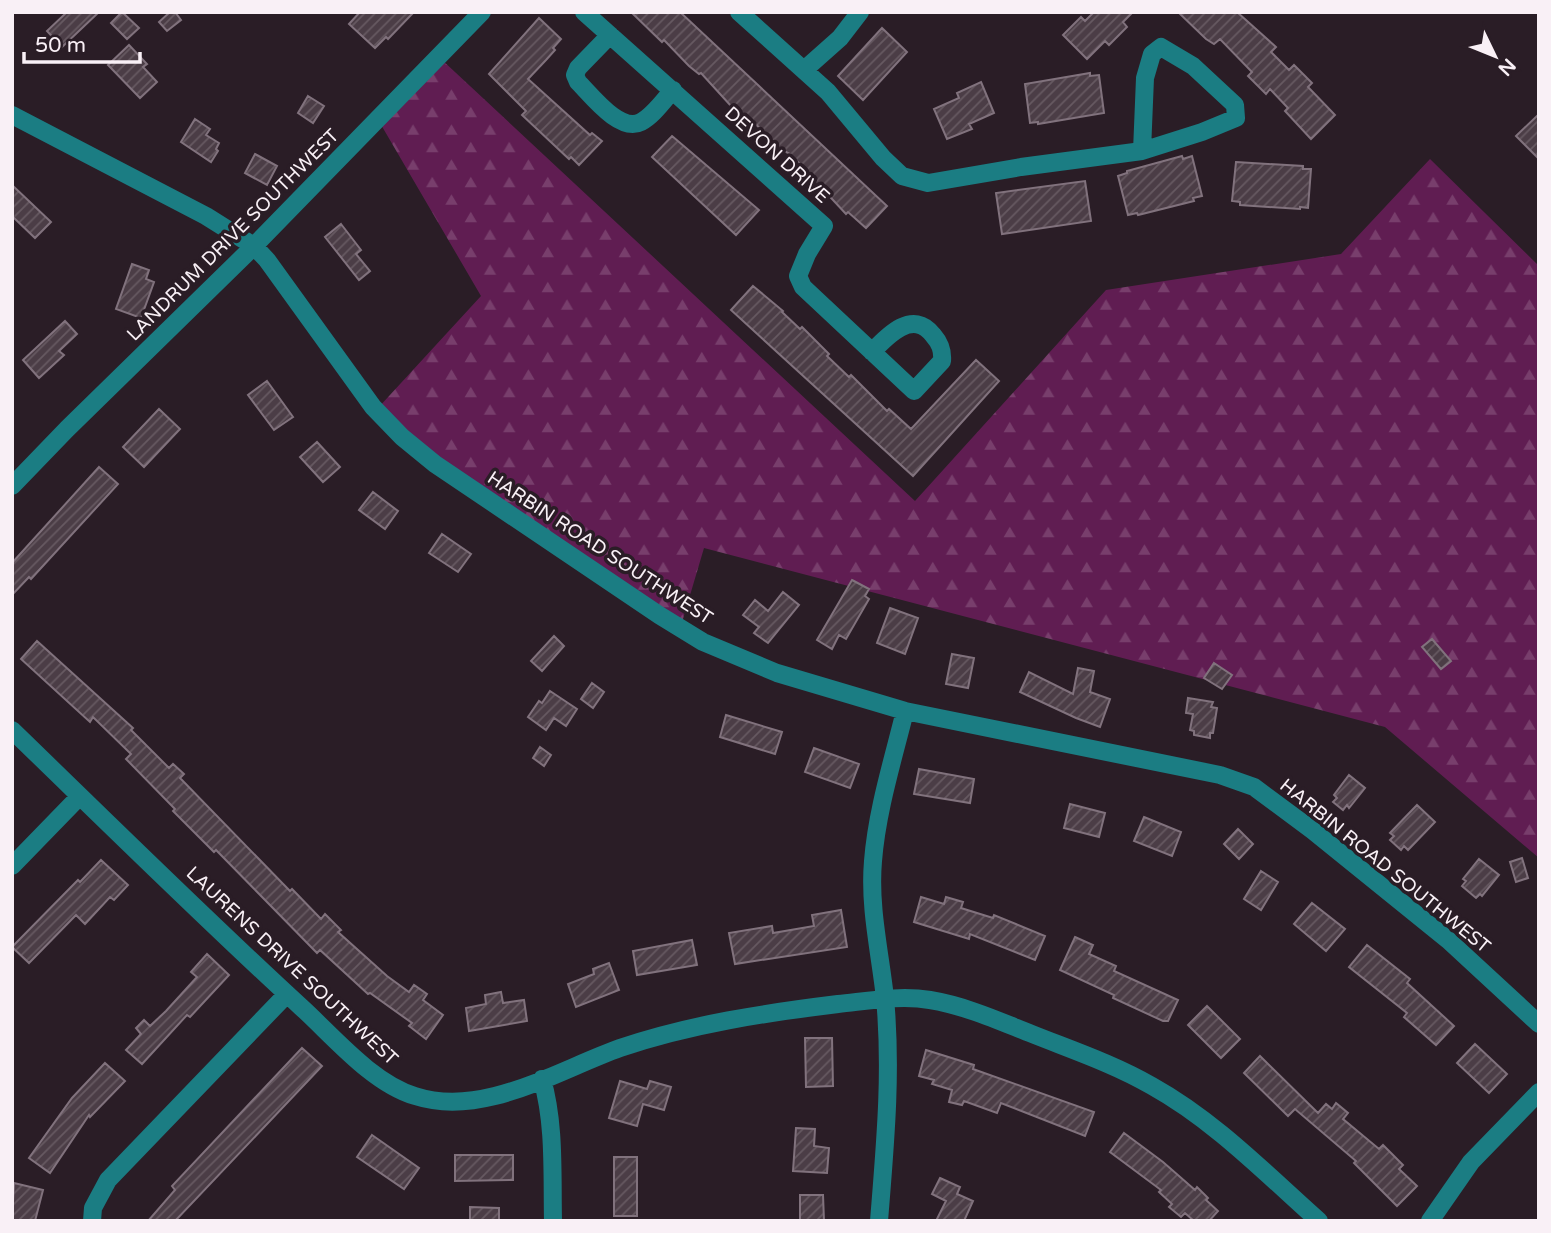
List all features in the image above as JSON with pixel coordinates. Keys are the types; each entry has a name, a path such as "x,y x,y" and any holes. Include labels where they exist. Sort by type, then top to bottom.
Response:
{"street":[{"name":"LANDRUM DRIVE SOUTHWEST","path":"12,486 254,246 482,12"},
{"name":"DEVON DRIVE","path":"584,12 824,226 807,254 798,276 803,287 872,352"},
{"path":"739,12 828,92 883,158 902,176 928,183 1142,151 1236,118 1235,105 1193,66 1161,47 1152,54 1144,78 1142,151"},
{"path":"804,70 840,38 860,12"},
{"path":"610,35 578,68 575,75 578,82 620,122 636,124 644,121 673,90"},
{"name":"HARBIN ROAD SOUTHWEST","path":"12,115 206,216 254,246 267,260 373,407 402,437 435,464 703,642 777,673 905,710 1220,775 1254,787 1312,830 1448,940 1539,1024"},
{"path":"879,1221 889,1095 885,999 873,912 872,862 879,819 905,710"},
{"name":"LAURENS DRIVE SOUTHWEST","path":"12,730 287,994 375,1074 394,1087 415,1096 441,1102 473,1102 500,1096 622,1048 702,1025 777,1012 885,999 926,999 965,1008 1106,1063 1153,1086 1216,1129 1320,1221"},
{"path":"12,866 80,796"},
{"path":"92,1221 93,1208 108,1180 287,994"},
{"path":"542,1079 548,1098 553,1221"},
{"path":"1430,1221 1471,1162 1539,1092"}],"green space":[{"path":"441,59 915,501 1106,290 1341,254 1430,159 1539,266 1539,858 1385,727 704,548 680,629 407,448 378,408 481,296 380,123"}],"building":[{"path":"67,12 99,12 62,47 47,31"},
{"path":"122,12 139,28 127,39 111,23"},
{"path":"170,12 175,12 181,20 167,31 159,22"},
{"path":"360,12 414,12 388,39 386,37 375,48 349,24"},
{"path":"631,12 680,12 887,206 866,228 848,212 846,214 820,186 818,188 808,178 811,175 790,154 777,147 753,121 751,123 731,106 701,73 689,66"},
{"path":"1094,12 1133,12 1123,22 1127,27 1109,45 1105,41 1087,59 1063,35 1081,17 1085,21"},
{"path":"1178,12 1237,12 1276,47 1271,52 1289,70 1294,65 1312,83 1308,87 1335,115 1311,139 1285,111 1288,108 1270,89 1266,94 1248,76 1252,72 1220,39 1214,44 1206,39"},
{"path":"539,18 561,39 553,48 555,50 528,79 590,135 592,133 602,141 579,165 522,115 526,111 489,74"},
{"path":"882,28 907,52 863,100 838,76"},
{"path":"129,45 147,64 143,67 157,82 140,98 108,65"},
{"path":"1090,73 1090,76 1099,75 1104,113 1030,123 1025,84"},
{"path":"981,82 994,113 969,124 972,129 947,139 934,109 959,98 957,93"},
{"path":"308,96 324,106 313,123 298,113"},
{"path":"1539,114 1539,159 1516,136"},
{"path":"195,119 210,129 206,135 219,143 216,149 218,151 211,162 181,142"},
{"path":"672,136 759,210 736,235 652,157"},
{"path":"255,154 277,166 267,185 245,173"},
{"path":"1182,156 1183,159 1192,156 1202,196 1193,198 1194,201 1128,215 1118,176"},
{"path":"1236,162 1303,166 1303,169 1311,169 1308,208 1240,205 1240,202 1232,201"},
{"path":"1085,181 1091,221 1002,234 996,193"},
{"path":"12,185 51,222 35,238 12,216"},
{"path":"341,224 361,250 356,254 370,271 359,280 325,237"},
{"path":"132,264 149,270 146,279 154,282 141,318 116,309"},
{"path":"753,286 800,329 802,327 849,377 851,375 887,411 889,409 911,429 976,360 999,381 913,476 731,310"},
{"path":"65,321 77,334 59,351 64,355 39,378 23,360"},
{"path":"267,381 293,417 274,430 248,395"},
{"path":"159,409 180,429 144,467 123,447"},
{"path":"317,442 340,467 323,482 300,457"},
{"path":"99,467 118,484 31,579 29,577 12,595 12,563"},
{"path":"373,492 398,511 385,529 359,510"},
{"path":"442,534 471,554 458,572 429,553"},
{"path":"852,580 869,589 865,596 869,599 846,639 839,635 832,649 817,640"},
{"path":"783,592 799,605 768,643 754,633 759,627 743,615 755,600 768,611"},
{"path":"890,608 918,618 905,654 877,643"},
{"path":"554,636 564,646 542,671 531,661"},
{"path":"1432,639 1451,661 1441,669 1422,647"},
{"path":"37,641 133,728 131,730 169,768 173,764 184,774 180,778 290,891 292,889 321,919 325,914 341,930 338,932 387,976 409,992 414,985 427,994 423,1000 443,1015 426,1039 409,1026 412,1023 368,994 320,950 317,953 216,850 214,852 173,811 175,809 126,759 131,754 93,717 90,722 21,659"},
{"path":"952,654 974,658 968,688 946,684"},
{"path":"1214,663 1232,675 1222,689 1204,678"},
{"path":"1078,668 1094,671 1090,692 1110,699 1100,727 1020,692 1029,672 1073,694"},
{"path":"592,683 604,692 593,708 581,699"},
{"path":"550,691 577,709 566,726 554,718 546,730 528,717"},
{"path":"1188,698 1213,702 1211,707 1217,708 1210,738 1194,735 1194,731 1190,730 1193,714 1186,713"},
{"path":"726,715 782,732 775,754 720,737"},
{"path":"540,747 551,755 544,766 533,758"},
{"path":"814,748 859,764 850,788 805,772"},
{"path":"919,769 974,779 970,803 914,794"},
{"path":"1349,775 1365,788 1349,808 1347,805 1343,810 1333,802 1337,798 1334,795"},
{"path":"1070,804 1105,813 1099,837 1064,828"},
{"path":"1417,805 1435,822 1408,850 1404,846 1401,850 1390,840 1394,836 1390,833"},
{"path":"1144,817 1181,832 1172,856 1134,841"},
{"path":"1238,829 1253,844 1239,859 1224,844"},
{"path":"1522,858 1528,878 1516,882 1510,862"},
{"path":"1479,859 1499,875 1482,896 1480,894 1476,898 1462,886 1466,881 1463,879"},
{"path":"101,860 128,885 114,900 110,897 85,924 76,915 29,963 12,947"},
{"path":"1261,871 1278,882 1261,910 1244,899"},
{"path":"921,897 944,904 946,897 963,902 961,908 993,918 994,915 1045,936 1035,960 970,934 969,939 914,922"},
{"path":"1312,903 1345,929 1326,951 1294,924"},
{"path":"841,910 847,947 735,964 729,933 772,926 773,933 814,926 812,915"},
{"path":"1075,937 1093,945 1089,954 1116,966 1114,971 1178,1000 1168,1021 1113,998 1114,995 1060,970"},
{"path":"692,940 697,965 637,975 633,951"},
{"path":"1367,945 1410,979 1407,983 1454,1026 1436,1045 1404,1017 1407,1013 1349,967"},
{"path":"207,954 229,975 142,1064 126,1050 141,1034 136,1028 144,1020 150,1026 166,1011 197,977 191,972"},
{"path":"609,963 619,990 576,1007 568,984 594,974 593,969"},
{"path":"501,992 503,1003 524,1000 527,1021 469,1031 466,1008 486,1004 485,995"},
{"path":"1207,1006 1240,1039 1221,1058 1188,1025"},
{"path":"805,1038 832,1038 833,1086 806,1087"},
{"path":"1475,1044 1507,1074 1489,1093 1457,1063"},
{"path":"302,1048 322,1066 175,1221 148,1221 175,1190 172,1186"},
{"path":"926,1050 974,1065 973,1069 1094,1112 1085,1136 1001,1103 997,1113 964,1101 962,1105 949,1102 952,1090 932,1084 934,1080 919,1076"},
{"path":"1260,1056 1318,1113 1326,1104 1332,1109 1336,1103 1348,1113 1343,1119 1379,1149 1383,1145 1403,1165 1399,1169 1417,1186 1397,1206 1354,1163 1356,1161 1295,1109 1288,1116 1244,1073"},
{"path":"105,1063 125,1081 90,1117 89,1115 50,1173 29,1158 72,1098"},
{"path":"620,1081 647,1089 650,1081 671,1087 664,1110 643,1104 637,1126 609,1118"},
{"path":"796,1128 815,1129 814,1146 829,1148 827,1173 793,1171"},
{"path":"1124,1133 1208,1198 1206,1200 1218,1211 1209,1221 1194,1221 1185,1213 1181,1217 1169,1207 1172,1204 1159,1192 1161,1190 1110,1152"},
{"path":"372,1135 419,1168 404,1189 357,1157"},
{"path":"455,1155 513,1155 513,1180 455,1181"},
{"path":"614,1157 637,1157 637,1216 614,1216"},
{"path":"940,1178 960,1187 957,1194 973,1201 964,1221 936,1221 946,1201 932,1194"},
{"path":"14,1183 43,1190 35,1221 12,1221"},
{"path":"800,1195 823,1195 824,1221 800,1221"},
{"path":"470,1207 499,1208 499,1221 470,1221"}]}
